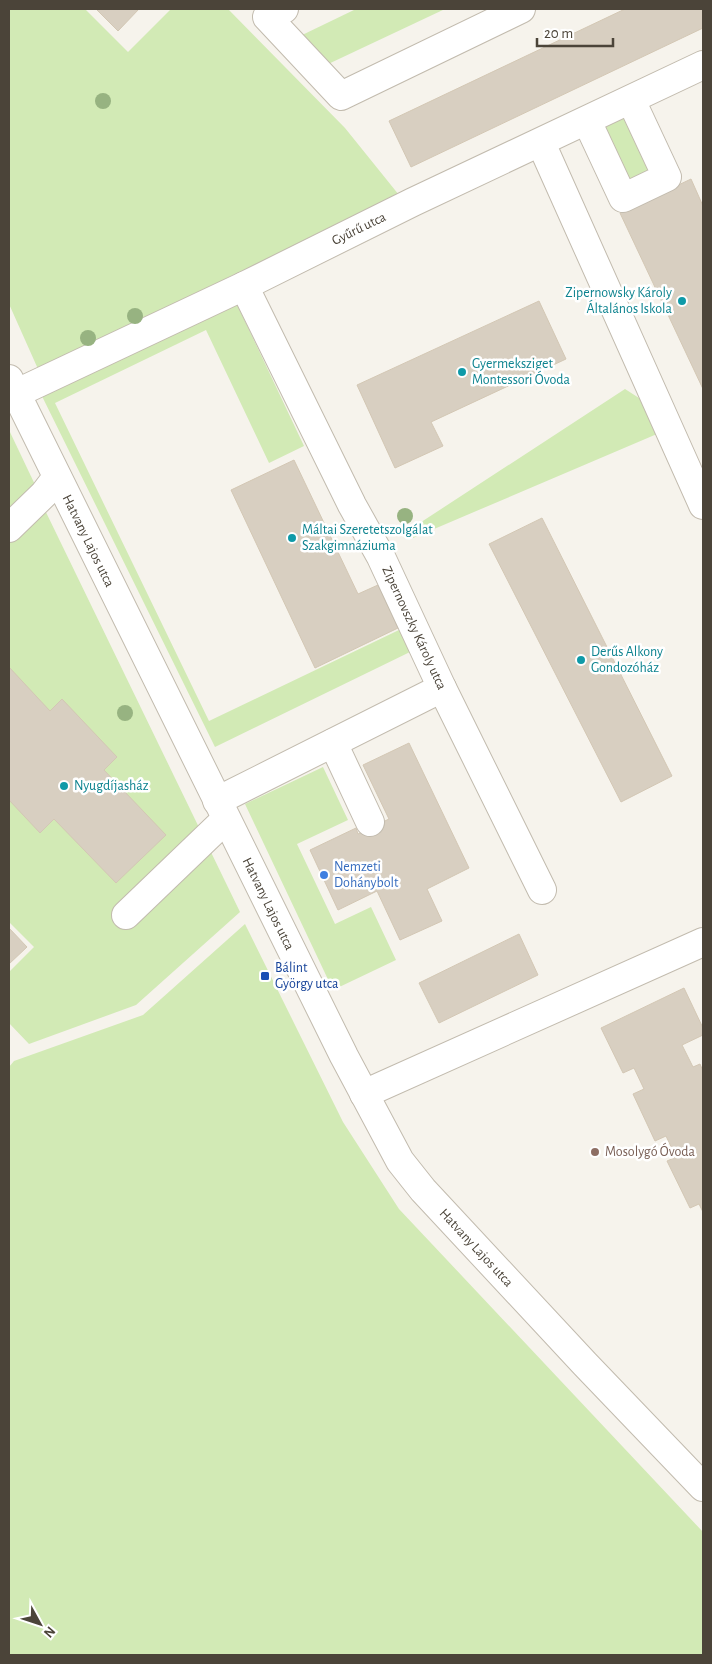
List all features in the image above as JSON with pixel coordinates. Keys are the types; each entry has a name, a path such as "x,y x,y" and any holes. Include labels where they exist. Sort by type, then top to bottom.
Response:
{"street":[{"path":"270,11 341,96 521,9"},
{"name":"Gyűrű utca","path":"12,387 244,286 413,202 703,66"},
{"path":"587,121 623,198 667,177 631,100"},
{"path":"541,143 703,504"},
{"name":"Zipernovszky Károly utca","path":"244,286 352,505 381,557 442,688 542,890"},
{"name":"Hatvany Lajos utca","path":"12,387 344,1056 400,1161 423,1190 703,1487"},
{"path":"9,528 44,494 57,476"},
{"path":"126,915 221,810 333,743 442,688"},
{"path":"333,743 370,822"},
{"path":"364,1094 703,942"}],"green space":[{"path":"9,9 85,9 128,52 171,9 228,9 345,128 399,195 38,369 9,304"},
{"path":"356,9 445,9 324,66 298,37"},
{"path":"629,105 660,171 624,188 593,122"},
{"path":"233,296 304,446 269,463 206,330 55,403 209,721 399,630 410,652 215,747 36,384"},
{"path":"625,389 639,398 651,401 664,431 413,538 409,530"},
{"path":"9,430 38,491 9,518"},
{"path":"42,504 240,912 136,1005 29,1044 9,1023 9,972 34,947 9,922 9,535"},
{"path":"323,767 348,820 297,844 335,924 371,907 396,960 333,990 245,804"},
{"path":"245,924 343,1122 399,1209 703,1532 703,1655 9,1655 9,1067 14,1061 143,1015"}],"building":[{"path":"96,9 139,9 118,31"},
{"path":"625,9 703,9 703,28 411,167 389,121"},
{"name":"Zipernowsky Károly Általános Iskola","path":"691,179 703,206 703,389 620,213"},
{"name":"Gyermeksziget Montessori Óvoda","path":"539,301 566,359 431,422 443,446 395,468 357,385"},
{"name":"Máltai Szeretetszolgálat Szakgimnáziuma","path":"294,460 358,594 378,585 398,628 315,668 231,490"},
{"name":"Derűs Alkony Gondozóház","path":"542,518 672,776 621,802 489,544"},
{"name":"Nyugdíjasház","path":"9,667 50,711 62,699 117,757 104,770 166,835 116,883 54,819 40,833 9,800"},
{"path":"409,743 469,868 427,889 442,921 400,940 377,891 338,910 310,850 356,828 358,834 389,819 363,765"},
{"path":"9,928 27,947 9,964"},
{"path":"519,934 538,975 439,1023 419,983"},
{"path":"684,988 703,1028 703,1035 682,1045 693,1067 700,1064 703,1071 703,1212 699,1204 690,1208 667,1161 676,1157 666,1136 655,1141 633,1094 644,1089 634,1068 623,1073 601,1028"}],"place":[{"name":"Zipernowsky Károly Általános Iskola","path":"682,301"},
{"name":"Gyermeksziget Montessori Óvoda","path":"462,372"},
{"name":"Máltai Szeretetszolgálat Szakgimnáziuma","path":"292,538"},
{"name":"Derűs Alkony Gondozóház","path":"581,660"},
{"name":"Nyugdíjasház","path":"64,786"},
{"name":"Nemzeti Dohánybolt","path":"324,875"},
{"name":"Bálint György utca","path":"265,976"},
{"name":"Mosolygó Óvoda","path":"595,1152"}]}
